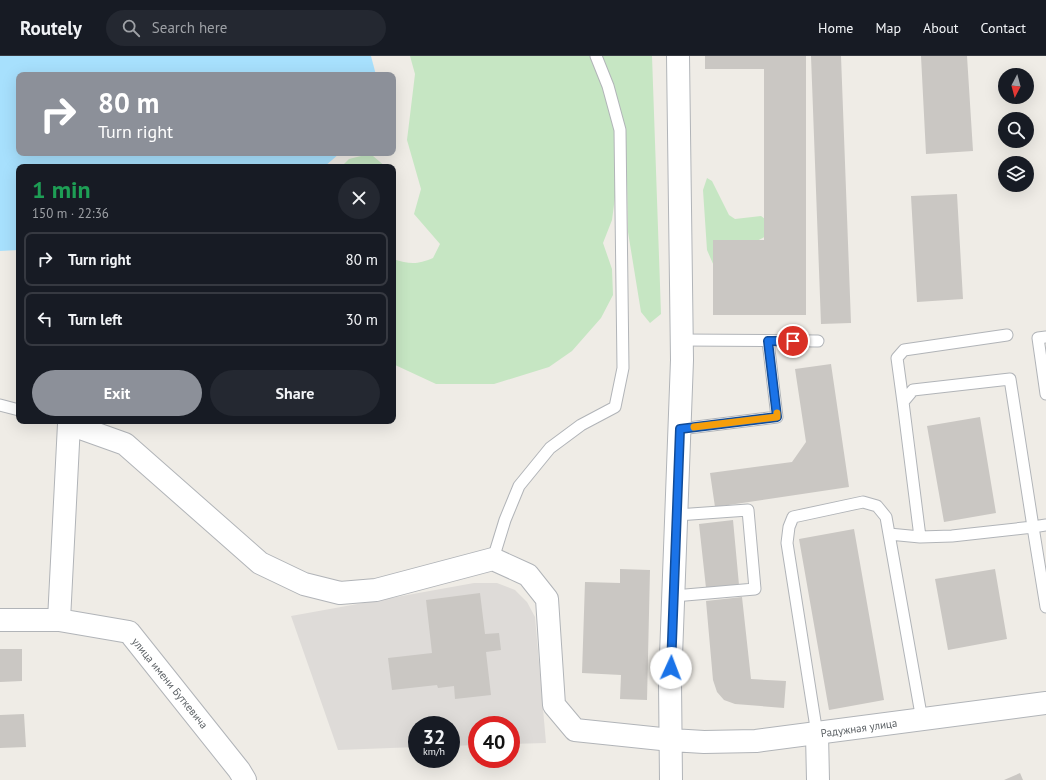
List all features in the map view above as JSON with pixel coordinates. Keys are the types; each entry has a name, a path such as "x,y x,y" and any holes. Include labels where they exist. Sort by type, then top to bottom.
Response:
{"street":[{"path":"671,780 670,683 682,340 678,56"},
{"path":"59,620 63,424"},
{"path":"66,424 125,444 260,563 304,584 340,593 376,590 493,559"},
{"name":"Радужная улица","path":"493,559 528,575 547,600 554,705 575,730 671,740 704,742 756,741 1046,703"},
{"name":"улица имени Буткевича","path":"0,620 59,620 129,632 239,770 245,780"},
{"path":"817,734 818,780"}],"lane":[{"path":"493,559 505,520 519,486 550,448 581,424 615,407 623,368 620,130 608,86 596,56"},
{"path":"920,537 897,358 904,350 1007,335"},
{"path":"1046,337 1038,338 1046,394"},
{"path":"682,340 818,341"},
{"path":"680,429 777,417 768,341"},
{"path":"903,402 913,390 1010,379 1046,607"},
{"path":"0,404 16,409"},
{"path":"817,734 787,543 788,527 793,517 863,502 877,506 886,517 922,720"},
{"path":"674,596 755,589 748,510 677,516"},
{"path":"889,534 920,537 952,536 1046,525"}],"shaded area":[{"path":"474,583 497,583 515,590 527,602 535,617 546,743 520,744 520,716 468,716 468,745 460,746 460,716 408,716 408,747 338,750 291,616"}],"green space":[{"path":"410,56 652,56 661,314 650,323 641,312 628,232 627,181 617,182 612,220 603,243 612,269 613,295 601,318 572,351 549,367 494,384 436,384 396,365 396,260 413,263 422,262 433,258 440,244 414,214 421,189 407,140 415,74"},
{"path":"361,156 373,156 382,164 344,164 349,159"},
{"path":"707,178 712,181 729,215 735,219 761,216 775,227 772,233 730,255 717,273 707,250 703,190"}],"water":[{"path":"0,56 371,56 375,72 16,72 16,156 337,156 327,164 16,164 16,250 0,251"}],"building":[{"path":"705,56 806,56 806,315 713,315 713,240 764,240 764,69 705,69"},
{"path":"811,56 841,56 851,323 821,324"},
{"path":"921,56 967,56 973,151 926,154"},
{"path":"957,194 963,299 917,302 911,196"},
{"path":"831,364 849,487 715,507 710,473 792,462 806,442 795,369"},
{"path":"980,417 996,513 944,522 927,426"},
{"path":"733,520 739,585 706,588 699,524"},
{"path":"854,529 884,700 829,710 799,539"},
{"path":"620,569 650,570 647,700 620,699 621,675 582,673 585,582 620,583"},
{"path":"995,569 1007,639 948,650 935,579"},
{"path":"480,593 485,634 499,633 501,650 486,652 491,695 455,699 454,686 438,688 437,685 392,690 388,658 432,653 426,600"},
{"path":"742,597 751,679 786,681 784,708 735,704 724,700 717,692 713,680 706,601"},
{"path":"0,649 22,649 22,681 0,682"},
{"path":"24,714 26,747 0,748 0,715"},
{"path":"1020,773 1023,780 1004,780"}],"slow traffic":[{"path":"694,427 777,417 777,413"}],"route":[{"path":"671,668 680,429 777,417 768,341 793,341"}]}
